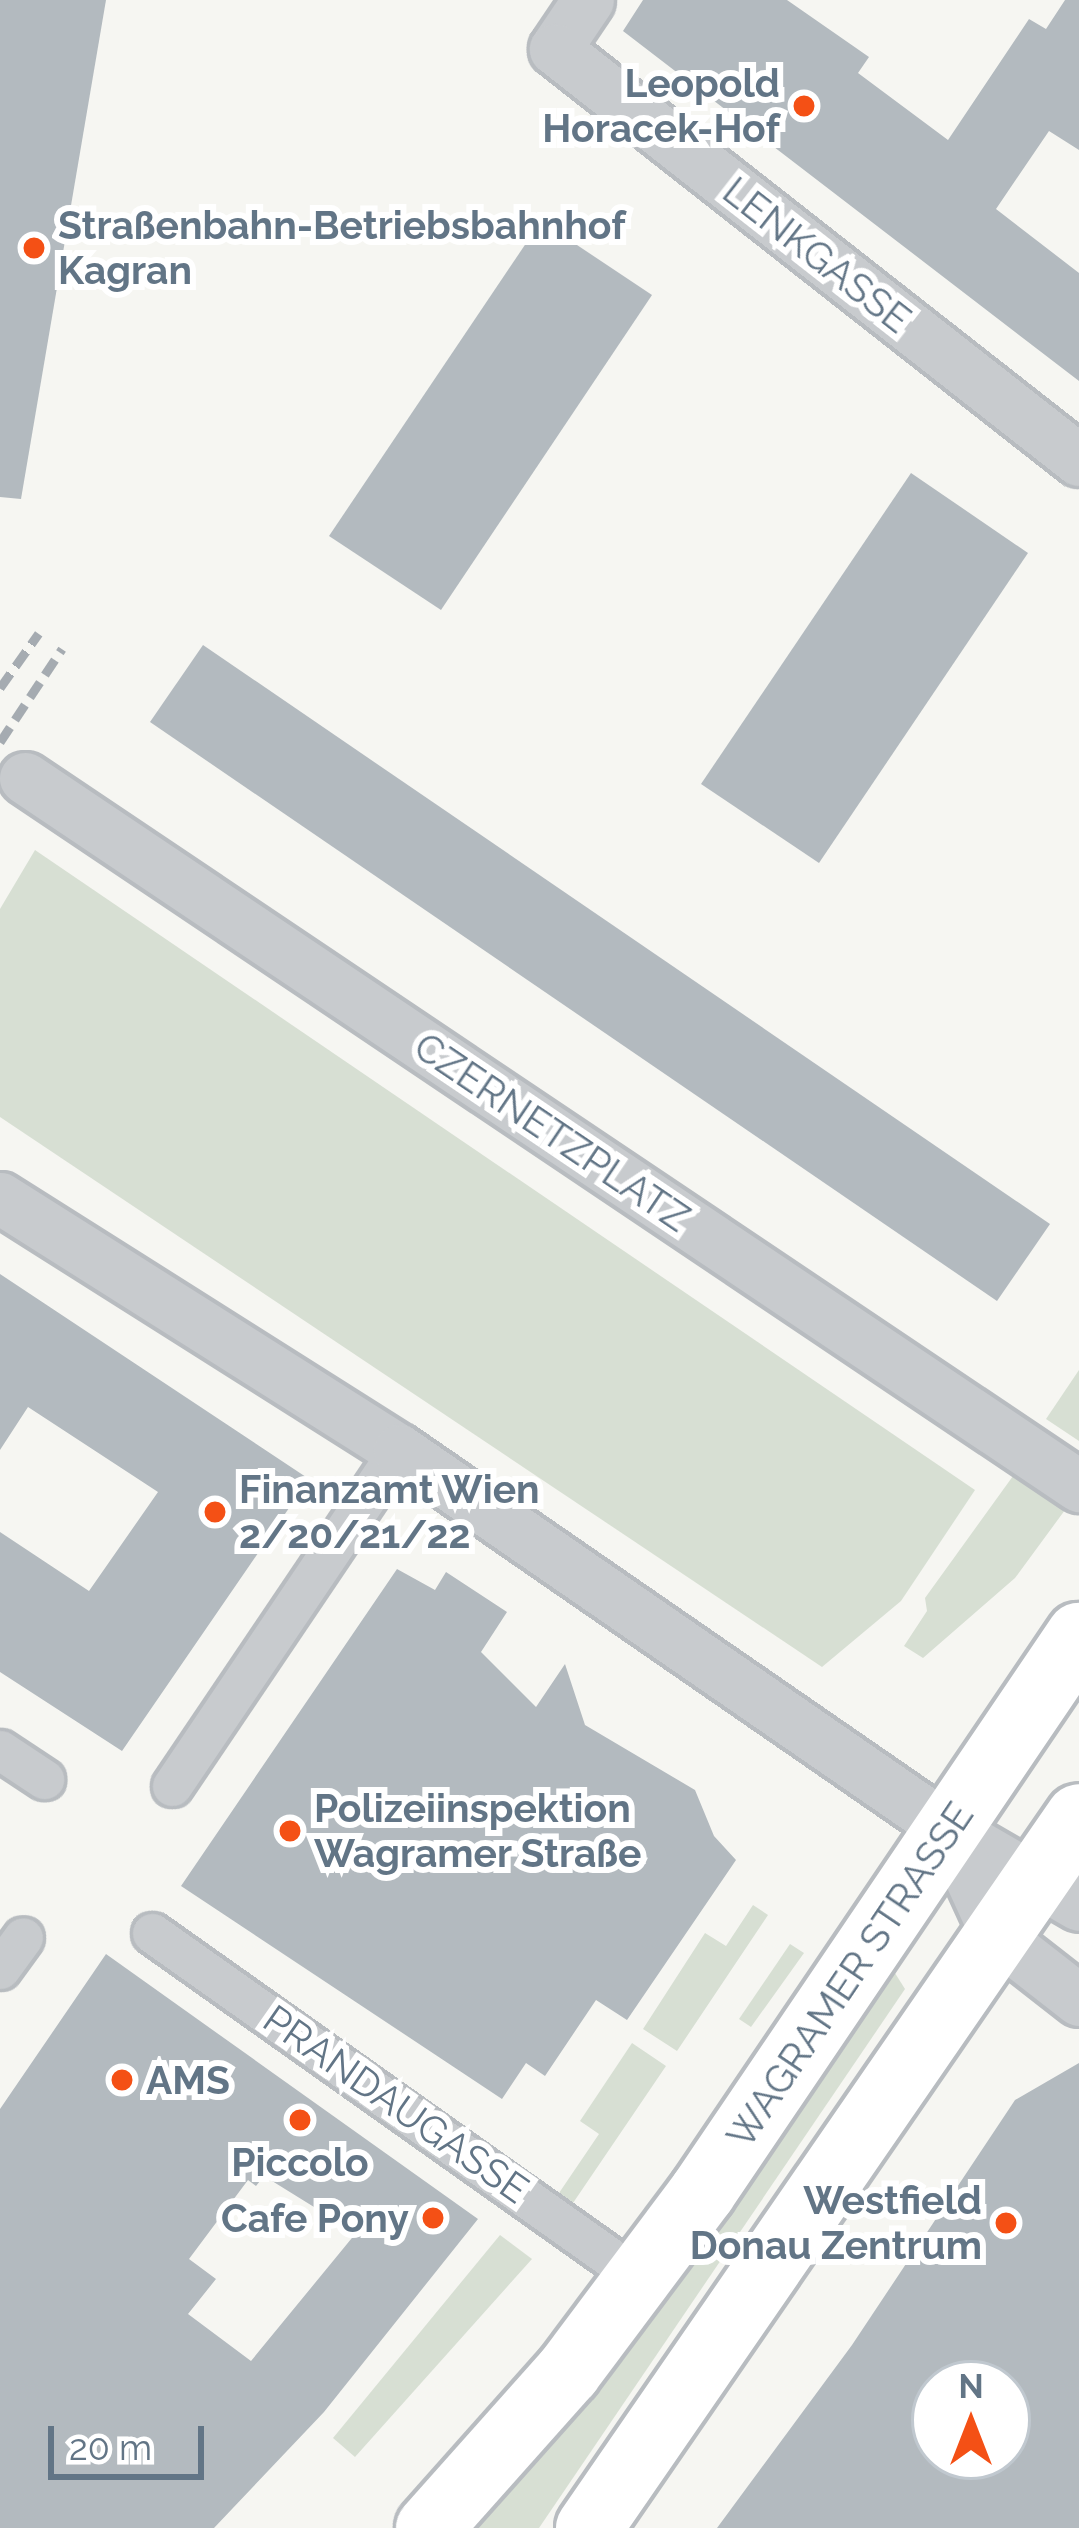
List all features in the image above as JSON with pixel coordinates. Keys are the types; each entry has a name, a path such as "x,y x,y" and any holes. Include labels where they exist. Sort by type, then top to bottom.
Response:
{"main road":[{"name":"WAGRAMER STRASSE","path":"429,2528 639,2278 1079,1636"},
{"path":"589,2528 997,1936 1058,1892 1079,1817"}],"street":[{"name":"LENKGASSE","path":"588,0 555,50 1079,460"},
{"name":"CZERNETZPLATZ","path":"26,778 1079,1486"},
{"path":"0,1198 399,1450 949,1829 1058,1892"},
{"path":"172,1786 399,1450"},
{"path":"0,1750 44,1779"},
{"path":"949,1829 997,1936 1079,2000"},
{"name":"PRANDAUGASSE","path":"152,1933 639,2278"},
{"path":"0,1970 23,1937"}],"shaded area":[{"path":"35,850 975,1490 901,1601 822,1667 0,1117 0,909"},
{"path":"1079,1370 1079,1441 1046,1419"},
{"path":"1013,1476 1065,1510 1015,1578 923,1658 904,1646 927,1611 925,1598"},
{"path":"753,1905 768,1915 677,2051 643,2029 705,1933 726,1946"},
{"path":"790,1944 804,1953 751,2027 739,2019"},
{"path":"888,1962 905,1989 539,2528 466,2528"},
{"path":"632,2043 666,2066 573,2203 559,2193 599,2134 580,2121"},
{"path":"500,2235 532,2259 355,2457 333,2438"}],"building":[{"name":"Straßenbahn-Betriebsbahnhof Kagran","path":"0,0 106,0 21,499 0,497"},
{"path":"643,0 787,0 869,57 858,73 948,140 1029,19 1046,29 1065,0 1079,0 1079,150 1049,131 996,209 1079,273 1079,381 623,31"},
{"path":"541,221 652,295 441,610 329,536"},
{"path":"911,473 1028,553 819,863 701,784"},
{"path":"203,645 1050,1224 997,1301 150,722"},
{"name":"Finanzamt Wien 2/20/21/22","path":"0,1274 309,1479 122,1751 0,1672 0,1532 89,1591 158,1492 28,1407 0,1450"},
{"path":"397,1569 435,1590 446,1572 507,1612 481,1652 536,1707 565,1664 585,1725 695,1790 714,1836 736,1860 627,2020 596,2000 545,2076 526,2063 502,2099 181,1886"},
{"path":"106,1954 478,2219 324,2412 214,2528 0,2528 0,2109","holes":["264,2176 356,2233 251,2361 188,2314 216,2279 189,2259 248,2180 256,2186"]},
{"name":"Westfield Donau Zentrum","path":"1079,2063 1079,2528 717,2528 852,2345 1015,2100"}],"railway":[{"path":"0,688 39,633"},
{"path":"0,742 62,649"}],"place":[{"name":"Leopold Horacek-Hof","path":"804,106"},
{"name":"Straßenbahn-Betriebsbahnhof Kagran","path":"34,248"},
{"name":"Finanzamt Wien 2/20/21/22","path":"215,1512"},
{"name":"Polizeiinspektion Wagramer Straße","path":"290,1831"},
{"name":"AMS","path":"122,2080"},
{"name":"Piccolo","path":"300,2120"},
{"name":"Cafe Pony","path":"433,2218"},
{"name":"Westfield Donau Zentrum","path":"1006,2223"}]}
